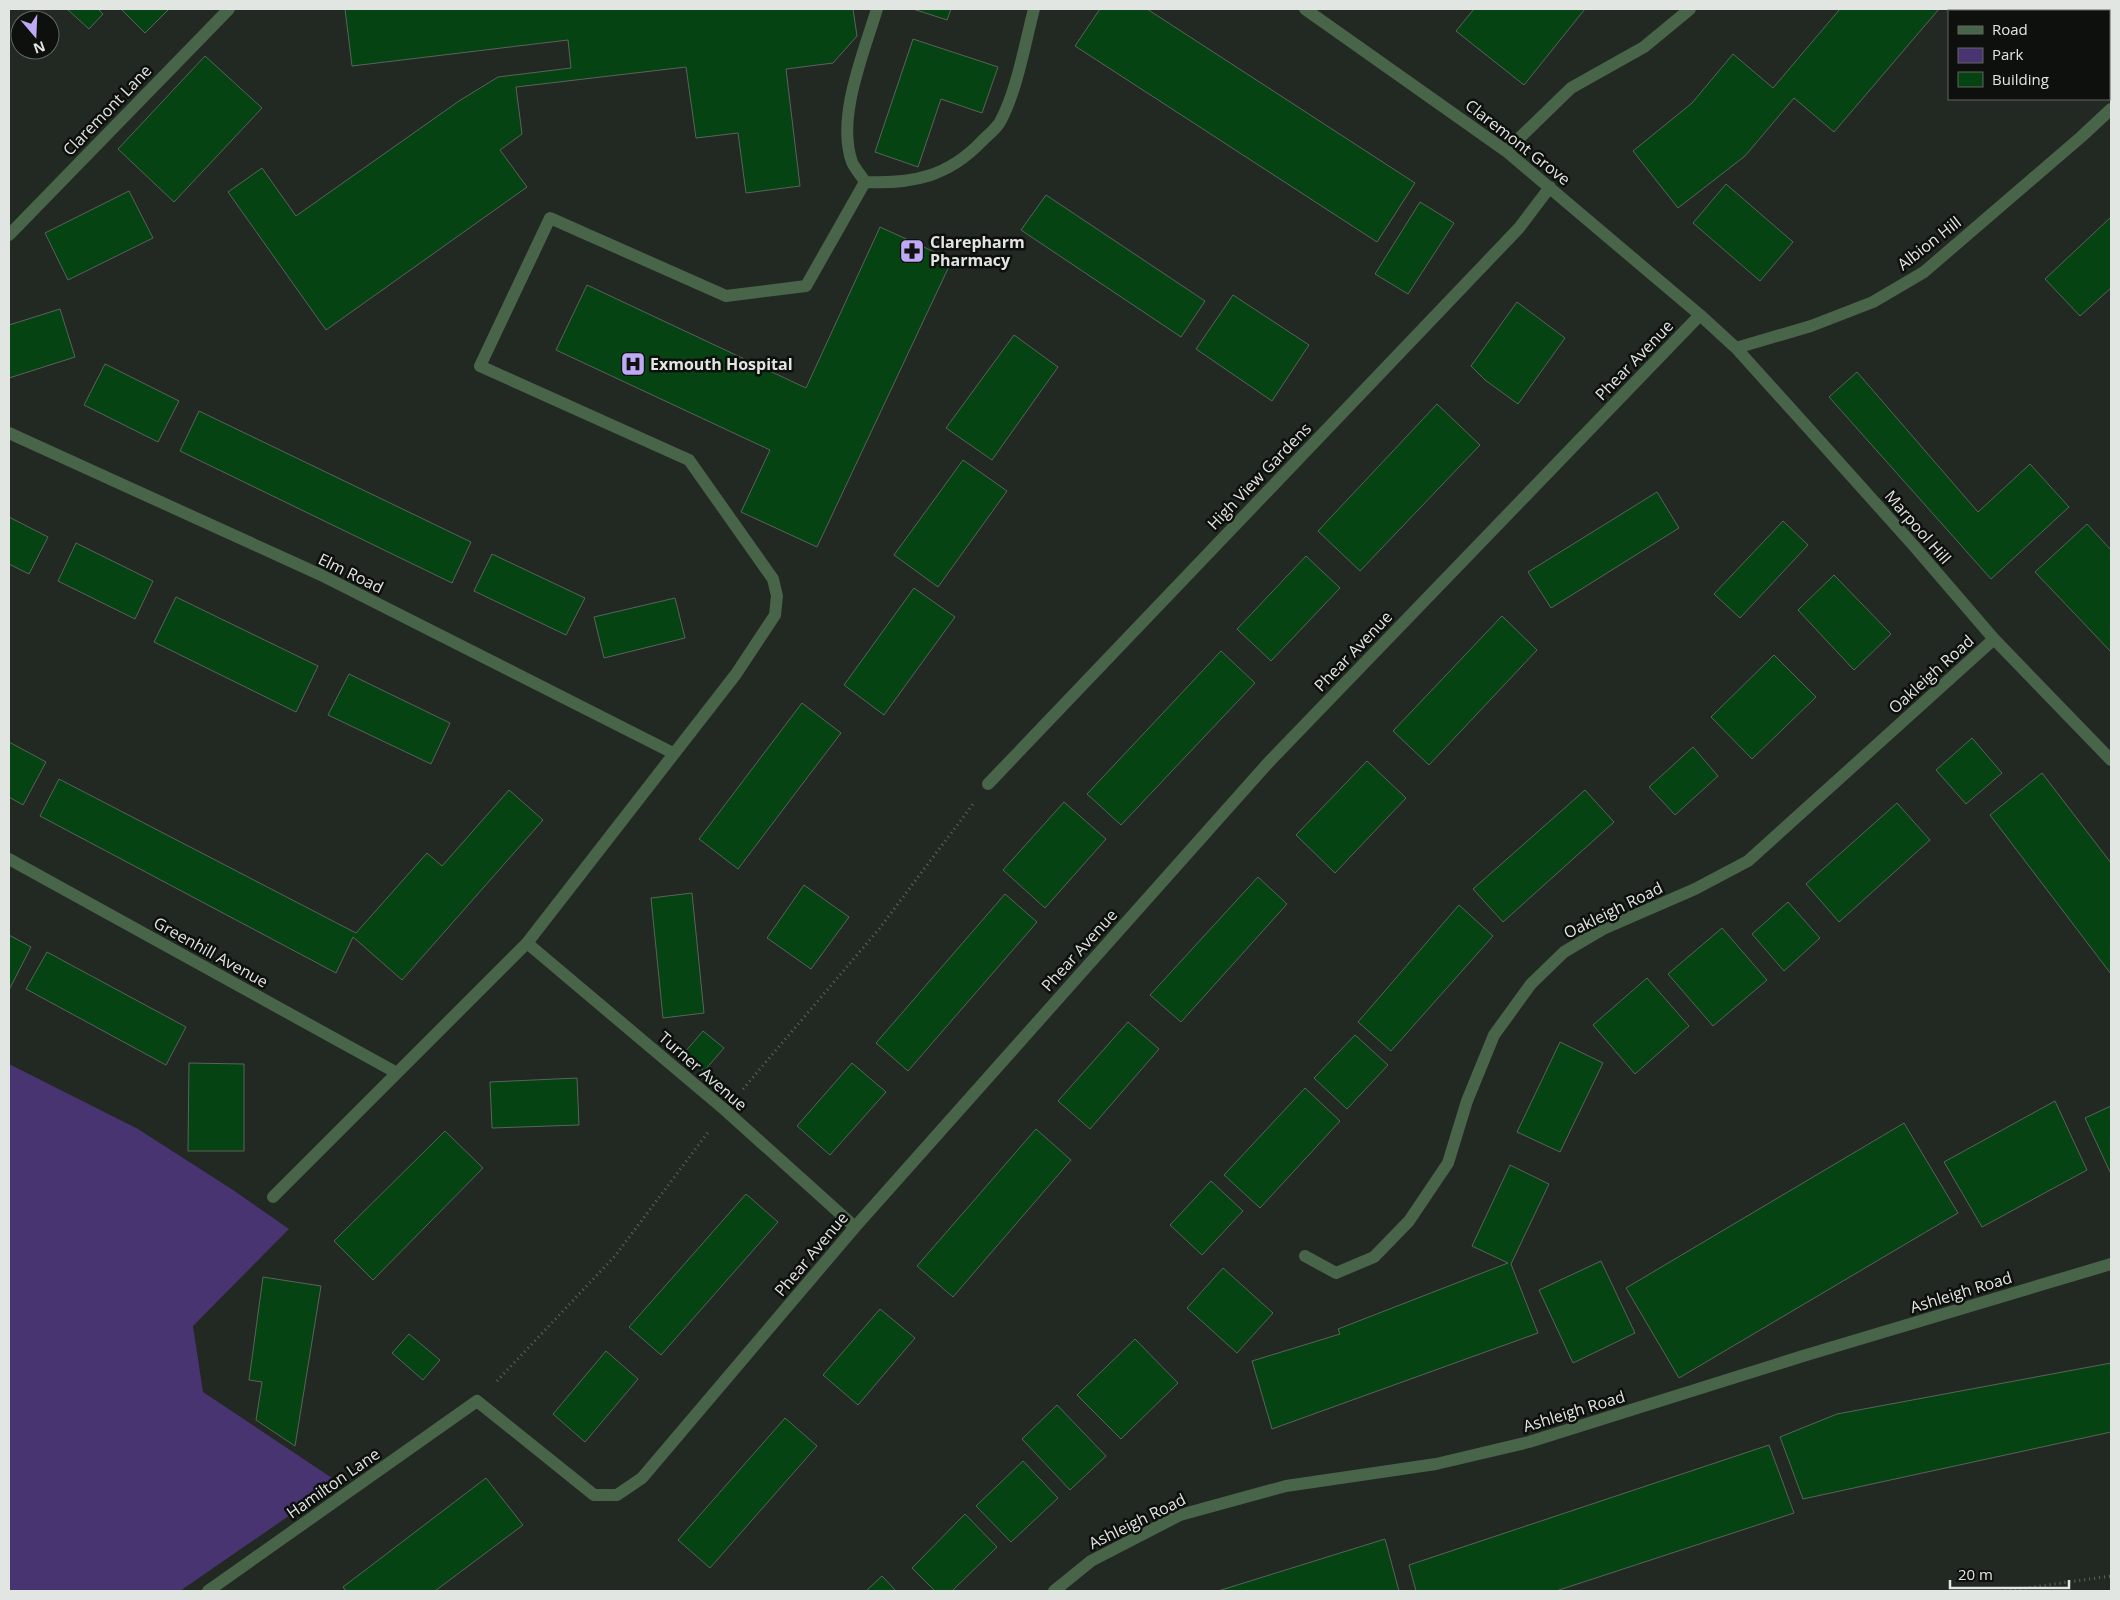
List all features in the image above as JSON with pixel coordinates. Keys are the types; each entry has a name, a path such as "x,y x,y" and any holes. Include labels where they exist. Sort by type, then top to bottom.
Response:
{"street":[{"name":"Claremont Lane","path":"9,235 229,9"},
{"path":"864,182 852,162 846,126 850,101 877,9"},
{"path":"864,182 897,183 937,173 969,156 999,124 1009,103 1034,9"},
{"name":"Claremont Grove","path":"1305,9 1506,151 1700,314"},
{"path":"1506,151 1571,88 1644,46 1690,9"},
{"name":"Albion Hill","path":"1736,348 1811,326 1873,302 1924,272 2111,109"},
{"path":"273,1197 527,943 736,674 775,615 776,596 773,579 689,460 480,366 550,218 726,296 806,286 864,182"},
{"name":"High View Gardens","path":"988,784 1519,228 1550,187"},
{"name":"Marpool Hill","path":"1700,314 1736,348 1908,539 1994,639 2111,760"},
{"name":"Phear Avenue","path":"477,1401 594,1495 617,1495 642,1478 855,1227 1268,763 1700,314"},
{"name":"Elm Road","path":"9,433 321,575 673,753"},
{"name":"Oakleigh Road","path":"1304,1256 1336,1273 1374,1257 1409,1221 1448,1163 1468,1101 1494,1035 1531,984 1564,952 1603,929 1695,889 1748,860 1994,639"},
{"name":"Greenhill Avenue","path":"9,859 397,1073"},
{"name":"Turner Avenue","path":"527,943 724,1110 855,1227"},
{"name":"Ashleigh Road","path":"1054,1591 1091,1561 1180,1515 1286,1486 1436,1464 1529,1442 1803,1356 2111,1264"},
{"name":"Hamilton Lane","path":"208,1591 477,1401"}],"path":[{"path":"2004,1591 2111,1576"}],"green space":[{"path":"9,1064 138,1129 233,1190 289,1229 193,1326 203,1392 338,1482 180,1591 9,1591"}],"building":[{"path":"67,9 98,9 103,14 89,29"},
{"path":"121,9 169,9 145,33"},
{"path":"345,9 853,9 857,36 833,63 786,69 800,186 746,193 738,133 696,138 686,67 516,87 522,134 500,150 527,187 326,330 228,192 262,168 296,216 459,101 498,77 571,68 568,40 352,66"},
{"path":"913,9 951,9 947,20"},
{"path":"1100,9 1147,9 1415,183 1377,242 1075,46"},
{"path":"1474,9 1585,9 1524,85 1456,31"},
{"path":"1840,9 1939,9 1834,132 1794,98 1745,156 1678,208 1633,151 1692,103 1733,54 1773,88"},
{"path":"913,39 998,67 982,113 941,99 918,167 875,152"},
{"path":"205,56 262,108 174,202 118,149"},
{"path":"1726,184 1793,242 1760,281 1693,223"},
{"path":"129,191 153,238 68,280 45,233"},
{"path":"1046,195 1205,301 1181,337 1021,230"},
{"path":"1420,202 1454,223 1408,294 1375,274"},
{"path":"2111,217 2111,288 2080,316 2045,279"},
{"path":"880,227 952,260 817,547 741,512 770,450 556,350 587,285 806,388"},
{"path":"1233,295 1309,345 1272,401 1196,349"},
{"path":"1517,302 1565,338 1518,404 1485,380 1471,366"},
{"path":"60,309 75,357 9,378 9,325"},
{"path":"1014,335 1058,367 992,460 946,428"},
{"path":"105,364 179,401 158,442 84,405"},
{"path":"1857,372 1978,512 2030,464 2069,507 1991,579 1829,397"},
{"path":"1437,404 1480,445 1360,571 1318,531"},
{"path":"199,411 471,542 452,583 180,451"},
{"path":"963,460 1007,491 938,587 894,555"},
{"path":"1657,492 1679,528 1551,608 1528,572"},
{"path":"9,517 48,537 29,574 9,564"},
{"path":"1783,521 1808,545 1740,618 1714,594"},
{"path":"2087,524 2111,550 2111,652 2035,572"},
{"path":"76,543 153,581 135,619 58,581"},
{"path":"492,554 585,598 566,635 474,591"},
{"path":"1306,556 1340,588 1271,661 1237,629"},
{"path":"1834,575 1891,634 1854,670 1798,610"},
{"path":"914,588 955,617 884,715 844,685"},
{"path":"176,597 318,666 296,712 154,642"},
{"path":"675,598 685,638 604,658 594,617"},
{"path":"1502,616 1537,650 1429,765 1393,731"},
{"path":"1221,651 1255,683 1121,825 1087,794"},
{"path":"1774,655 1816,697 1752,759 1711,717"},
{"path":"349,674 450,723 431,764 328,715"},
{"path":"802,703 841,733 738,869 699,839"},
{"path":"1972,738 2002,773 1966,804 1936,770"},
{"path":"9,742 46,762 23,805 9,797"},
{"path":"1693,747 1718,776 1675,815 1649,787"},
{"path":"1367,761 1406,798 1335,873 1296,835"},
{"path":"2042,773 2111,863 2111,974 1990,815"},
{"path":"59,779 356,933 427,853 442,866 509,790 543,820 402,980 353,937 336,973 40,816"},
{"path":"1585,790 1614,822 1503,922 1473,889"},
{"path":"1064,802 1106,839 1045,908 1003,870"},
{"path":"1897,803 1930,840 1839,922 1806,884"},
{"path":"1258,877 1287,904 1181,1022 1150,995"},
{"path":"804,885 849,917 811,969 767,938"},
{"path":"692,893 704,1013 663,1018 651,898"},
{"path":"1005,894 1037,922 908,1071 876,1043"},
{"path":"1788,902 1820,938 1784,971 1752,934"},
{"path":"1459,905 1493,936 1391,1051 1358,1022"},
{"path":"1722,928 1767,980 1713,1026 1668,974"},
{"path":"9,935 31,947 9,990"},
{"path":"47,952 186,1027 166,1065 26,989"},
{"path":"1647,978 1689,1026 1635,1074 1593,1025"},
{"path":"1128,1022 1159,1049 1090,1129 1058,1101"},
{"path":"703,1031 724,1048 704,1071 684,1053"},
{"path":"1355,1035 1388,1065 1347,1109 1314,1078"},
{"path":"1560,1042 1603,1063 1560,1152 1517,1132"},
{"path":"189,1063 244,1064 244,1151 188,1151"},
{"path":"852,1063 886,1092 830,1155 797,1126"},
{"path":"577,1078 579,1125 492,1128 490,1082"},
{"path":"1305,1088 1340,1121 1260,1208 1224,1175"},
{"path":"2055,1101 2087,1170 1982,1227 1944,1162"},
{"path":"2111,1106 2111,1172 2110,1172 2085,1118"},
{"path":"1904,1123 1958,1213 1679,1378 1626,1288"},
{"path":"1036,1129 1071,1160 953,1297 917,1266"},
{"path":"445,1131 483,1168 373,1280 334,1241"},
{"path":"1510,1165 1549,1184 1511,1264 1538,1333 1272,1429 1252,1361 1340,1334 1338,1329 1508,1263 1472,1246"},
{"path":"1211,1181 1243,1211 1202,1255 1170,1225"},
{"path":"746,1194 778,1222 661,1355 629,1327"},
{"path":"1601,1261 1635,1333 1573,1363 1539,1290"},
{"path":"1223,1268 1273,1313 1237,1353 1187,1308"},
{"path":"263,1277 321,1286 295,1446 256,1420 262,1382 249,1380"},
{"path":"880,1309 915,1338 858,1405 823,1375"},
{"path":"409,1334 440,1360 423,1380 392,1353"},
{"path":"1135,1339 1178,1383 1121,1439 1077,1395"},
{"path":"606,1351 638,1379 585,1442 553,1414"},
{"path":"2111,1363 2111,1432 1803,1499 1780,1437 1837,1414"},
{"path":"1057,1405 1106,1456 1070,1490 1022,1439"},
{"path":"785,1418 817,1446 710,1568 678,1540"},
{"path":"1769,1445 1794,1513 1556,1591 1416,1591 1409,1565"},
{"path":"1023,1461 1058,1498 1011,1542 976,1506"},
{"path":"486,1478 523,1525 435,1591 346,1591 343,1587"},
{"path":"965,1514 997,1547 952,1591 935,1591 912,1568"},
{"path":"1385,1539 1399,1591 1218,1591"},
{"path":"882,1576 896,1591 866,1591"}],"place":[{"name":"Clarepharm Pharmacy","path":"912,251"},
{"name":"Exmouth Hospital","path":"633,364"}]}
